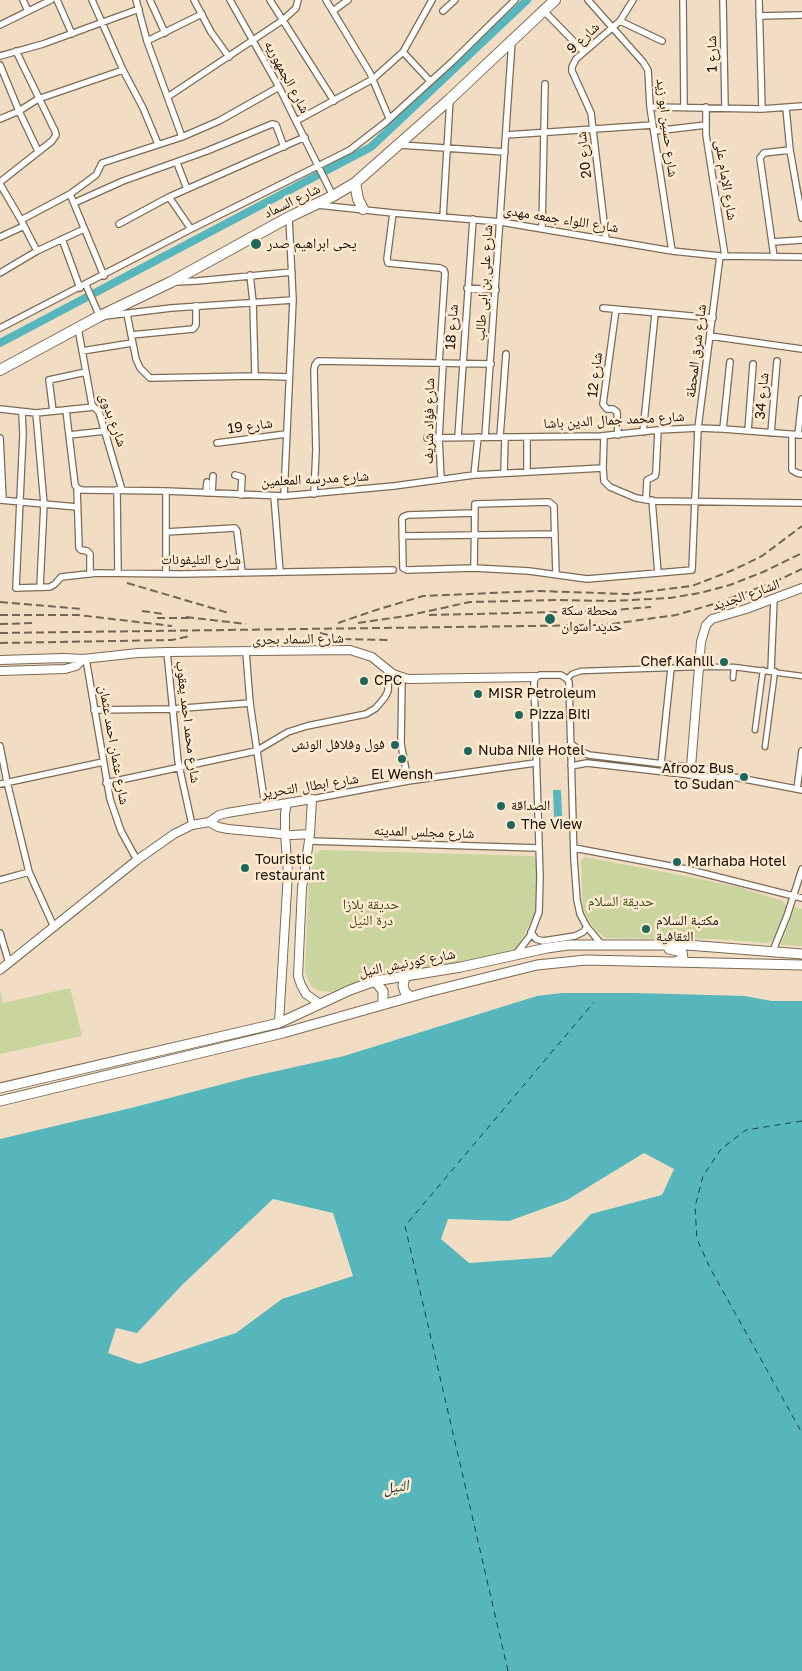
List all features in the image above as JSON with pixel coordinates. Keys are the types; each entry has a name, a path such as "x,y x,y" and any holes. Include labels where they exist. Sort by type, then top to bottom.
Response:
{"highway":[{"name":"شارع السماد","path":"0,370 78,328 98,314 171,282 315,204 331,192 355,182 512,42 555,0"},
{"path":"355,182 358,200 363,209"}],"main road":[{"name":"شارع كورنيش النيل","path":"0,1088 279,1022 350,990 375,981 461,967 515,954 568,945 699,945 772,953 802,954"},
{"path":"663,945 669,949 682,952 683,959 678,962"},
{"path":"0,1101 283,1033 519,968 555,962 586,960 802,965"},
{"path":"404,976 402,986 411,997"},
{"path":"375,981 383,992 383,1004"}],"street":[{"path":"23,0 28,11"},
{"path":"0,25 51,0"},
{"path":"57,0 72,34"},
{"path":"92,0 158,144"},
{"path":"136,0 147,41 169,96 182,137"},
{"path":"150,0 165,32"},
{"path":"194,0 211,32 228,57"},
{"name":"شارع الجمهوريه","path":"230,0 279,87 331,192"},
{"path":"270,0 334,101"},
{"path":"169,96 283,20 296,8 298,0"},
{"path":"326,0 374,79 389,118"},
{"path":"332,11 348,0"},
{"path":"296,120 374,79 402,52 432,0"},
{"path":"443,11 455,0"},
{"path":"0,328 85,288 191,229 321,169 363,142 515,0"},
{"name":"شارع حسين ابو زيد","path":"588,0 646,66 650,107 672,251"},
{"name":"شارع 9","path":"572,71 573,63 620,20 632,0"},
{"path":"683,0 684,106"},
{"name":"شارع 1","path":"723,0 725,108"},
{"path":"759,0 762,109"},
{"path":"0,56 72,34 139,8"},
{"path":"544,11 584,52"},
{"path":"147,41 202,14"},
{"path":"759,16 802,15"},
{"path":"620,20 662,41"},
{"name":"شارع على بن ابى طالب","path":"485,437 512,42"},
{"path":"16,51 56,135 52,141 0,183 37,251"},
{"path":"402,52 430,81"},
{"path":"0,64 38,151"},
{"path":"0,119 19,111 38,99 123,70"},
{"name":"شارع 20","path":"572,71 591,113 606,239"},
{"path":"542,228 545,84"},
{"path":"0,237 70,194 96,175 102,163 182,137 219,121 279,87"},
{"path":"443,217 450,98"},
{"path":"650,107 684,106 762,109 802,106"},
{"name":"شارع الإمام على","path":"706,107 706,125 723,256"},
{"path":"786,108 790,150 802,218"},
{"path":"74,203 123,181 176,163 272,124 276,125 284,147"},
{"path":"506,135 706,125"},
{"path":"119,224 169,197 305,137"},
{"path":"398,144 505,152"},
{"path":"774,257 760,156 764,153 790,150"},
{"path":"176,163 187,189"},
{"path":"70,194 104,276"},
{"path":"169,197 191,229"},
{"name":"شارع اللواء جمعه مهدى","path":"315,204 392,213 501,222 672,251 723,256 802,257"},
{"name":"شارع فؤاد شريف","path":"392,213 388,263 440,268 445,273 439,438 441,480"},
{"path":"284,496 293,300 289,217"},
{"name":"شارع 18","path":"458,437 473,219"},
{"path":"0,272 37,251 84,229"},
{"path":"62,239 98,314 126,314 196,306 293,300"},
{"path":"772,242 802,240"},
{"name":"شارع شرق المحطة","path":"658,573 692,570 698,428 723,256"},
{"path":"171,282 292,272"},
{"path":"250,275 256,376"},
{"path":"467,288 496,290"},
{"path":"131,334 192,329 196,324 196,306"},
{"path":"603,308 713,318"},
{"name":"شارع 12","path":"616,309 603,404 616,412 618,435"},
{"path":"126,314 136,360 140,368 150,378 289,377"},
{"path":"643,432 655,314"},
{"name":"شارع بدوى","path":"78,328 92,405 99,412 119,490 118,573"},
{"path":"710,336 802,349"},
{"path":"82,351 132,343"},
{"path":"504,473 503,437 506,354"},
{"path":"314,494 316,450 314,370 319,360 491,364"},
{"name":"شارع 34","path":"771,433 777,361"},
{"path":"723,429 730,362"},
{"path":"748,431 753,364"},
{"path":"53,411 49,380 86,372"},
{"path":"802,399 792,470 802,474"},
{"path":"0,409 22,413 36,413 94,407"},
{"path":"66,410 77,488 79,548 90,554 90,574"},
{"path":"19,501 23,434 22,413"},
{"path":"36,413 44,504 40,587"},
{"name":"شارع محمد جمال الدين باشا","path":"427,438 604,436 698,428 797,435"},
{"path":"474,513 408,514 403,517 402,564 404,569 474,568 556,574 593,579 658,573 647,480 655,476 656,472 658,430"},
{"path":"69,435 105,431"},
{"name":"شارع 19","path":"217,443 286,434"},
{"path":"604,436 604,481 610,487 636,498 649,500 802,503"},
{"path":"474,475 478,437"},
{"path":"526,437 527,472"},
{"path":"0,438 2,500 78,507"},
{"name":"شارع مدرسه المعلمين","path":"77,488 82,490 284,496 394,486 474,475 603,468"},
{"path":"235,475 242,477 241,495"},
{"path":"209,493 213,476"},
{"path":"207,482 209,493"},
{"path":"166,491 166,573"},
{"path":"274,496 280,572"},
{"name":"شارع التليفونات","path":"19,501 14,586 16,588 52,586 61,577 90,574 393,570"},
{"path":"474,568 474,505 476,503 549,502 554,506 556,574"},
{"path":"166,532 235,528 237,531 242,572"},
{"path":"402,536 555,534"},
{"name":"الشارع الجديد","path":"700,667 706,624 712,619 802,588"},
{"path":"765,747 773,671 774,599"},
{"name":"شارع السماد بحرى","path":"0,660 85,659 167,652 350,650 372,657 389,671 402,678 535,677"},
{"name":"شارع محمد احمد يعقوب","path":"167,652 179,768 192,825"},
{"path":"246,652 250,704 265,806"},
{"name":"شارع السماد بحرى","path":"0,671 65,669 76,666 85,659"},
{"name":"شارع عثمان احمد عثمان","path":"85,659 110,799 121,830 137,860"},
{"path":"567,679 572,674 582,671 734,666 802,676"},
{"path":"733,678 734,666"},
{"path":"691,767 700,667"},
{"path":"661,764 671,668"},
{"path":"755,730 763,670"},
{"path":"106,783 256,751 288,732 307,726 366,714 376,708 388,691 389,671"},
{"path":"515,954 531,932 539,912 534,683 535,677 540,675 564,676 569,686 577,900 580,914 602,946"},
{"path":"402,678 400,729 408,782"},
{"path":"94,710 172,709 250,704"},
{"path":"571,744 585,754 725,772 734,777"},
{"path":"0,746 7,782 30,872 54,927"},
{"path":"572,766 587,763 717,778 734,777 799,790 802,751"},
{"path":"0,784 103,762"},
{"name":"شارع ابطال التحرير","path":"0,970 137,860 174,834 192,825 209,822 223,814 287,802 535,763"},
{"path":"312,799 310,837 302,888 298,976 306,994 320,1004"},
{"path":"279,1022 288,873 285,813 287,802"},
{"name":"شارع ابطال التحرير","path":"209,822 223,829 310,837"},
{"name":"شارع مجلس المدينه","path":"310,837 538,848"},
{"path":"574,848 686,869 802,898"},
{"path":"772,953 794,896 802,869"},
{"path":"0,880 30,872"},
{"path":"531,932 536,939 543,941 575,936 583,932 587,926"},
{"path":"0,933 8,963"}],"green space":[{"name":"حديقة بلازا درة النيل","path":"321,850 533,856 536,860 536,912 518,946 510,953 490,958 399,970 370,977 330,992 319,991 311,986 305,972 309,883 314,855"},
{"name":"حديقة السلام","path":"585,857 738,887 783,901 787,909 775,937 766,943 716,939 606,938 595,930 583,910 581,861"},
{"path":"795,907 802,909 802,946 781,945"},
{"path":"70,988 82,1036 0,1054 0,991 3,1003"}],"water":[{"path":"553,790 561,790 562,816 554,817"},
{"name":"النيل","path":"562,993 636,993 745,996 772,1001 802,1001 802,1671 0,1671 0,1139 250,1077 344,1056 537,996","holes":["644,1153 674,1169 662,1195 591,1214 551,1257 469,1263 441,1239 448,1219 509,1221 567,1200","273,1199 333,1213 353,1276 282,1299 236,1333 139,1364 108,1353 116,1328 137,1333 182,1285"]}],"waterway":[{"path":"0,343 371,147 527,0"}],"ferry route":[{"path":"508,1671 405,1226 594,1002"},
{"path":"802,1121 746,1130 721,1149 703,1176 695,1207 697,1239 710,1268 802,1433"}],"railway":[{"path":"338,623 423,596 539,591 627,594 692,586 762,556 802,526"},
{"path":"358,623 406,616 470,602 612,601 670,598 730,585 763,572 802,553"},
{"path":"0,633 604,625 676,615 717,603 772,583 802,569"},
{"path":"127,583 229,613"},
{"path":"0,602 82,609"},
{"path":"429,615 601,611 651,607"},
{"path":"142,611 164,614"},
{"path":"0,615 78,615 172,626"},
{"path":"186,617 246,624"},
{"path":"157,618 194,618"},
{"path":"0,624 36,623"},
{"path":"320,633 345,639 390,640"},
{"path":"0,643 172,640 190,636"}],"place":[{"name":"يحى ابراهيم صدر","path":"256,244"},
{"name":"محطة سكة حديد أسوان","path":"550,619"},
{"name":"Chef Kahlil","path":"724,662"},
{"name":"CPC","path":"364,681"},
{"name":"MISR Petroleum","path":"478,694"},
{"name":"Pizza Biti","path":"519,715"},
{"name":"فول وفلافل الونش","path":"395,745"},
{"name":"Nuba Nile Hotel","path":"468,751"},
{"name":"El Wensh","path":"402,759"},
{"name":"Afrooz Bus to Sudan","path":"744,777"},
{"name":"الصداقة","path":"501,806"},
{"name":"The View","path":"511,825"},
{"name":"Marhaba Hotel","path":"677,862"},
{"name":"Touristic restaurant","path":"245,868"},
{"name":"مكتبة السلام الثقافية","path":"646,929"}]}
